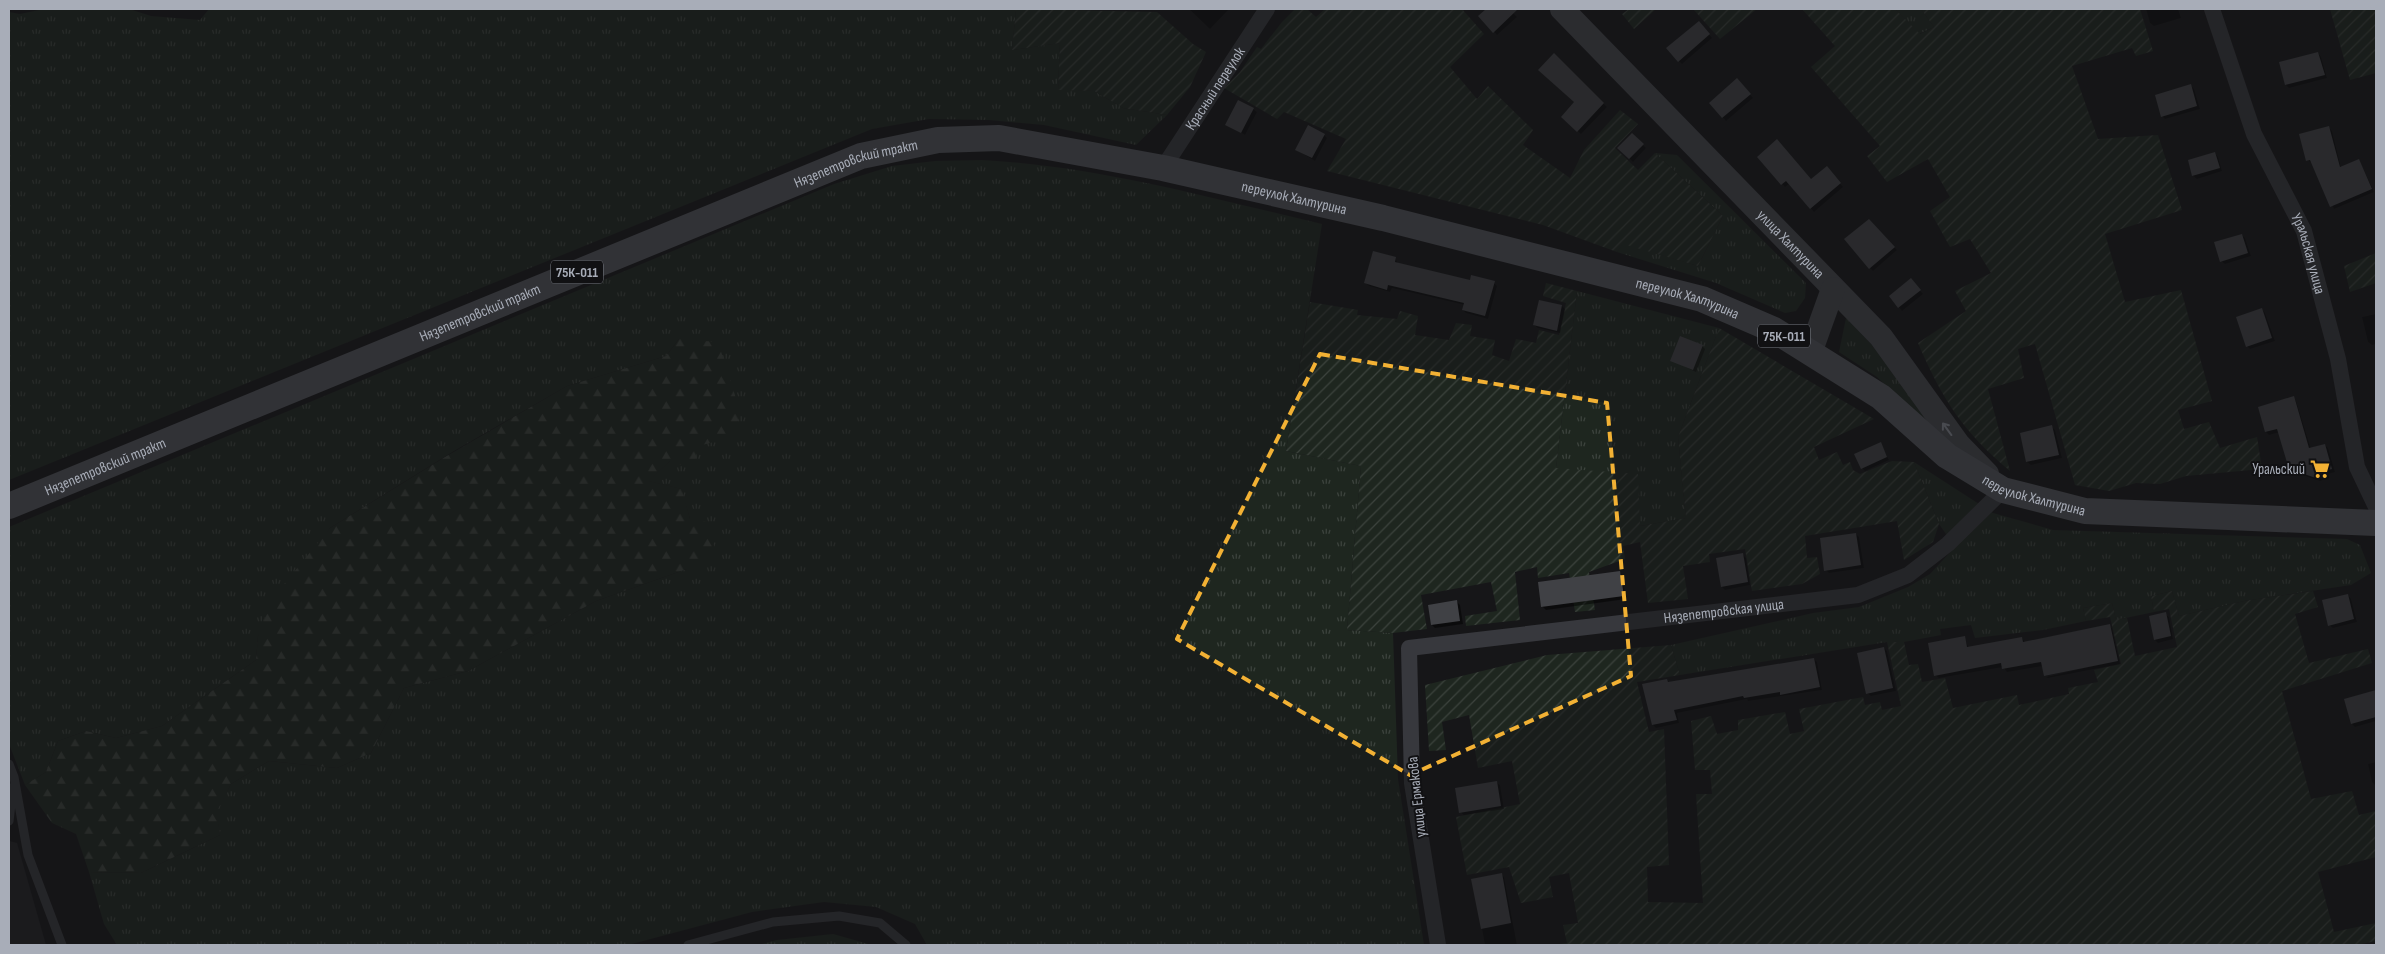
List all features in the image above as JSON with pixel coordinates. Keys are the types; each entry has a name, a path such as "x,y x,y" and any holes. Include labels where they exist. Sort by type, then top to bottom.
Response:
{"main road":[{"name":"Нязепетровский тракт","path":"9,506 861,156 938,140 998,138 1163,168"},
{"name":"переулок Халтурина","path":"1163,168 1383,218 1702,299 1774,330 1881,397 1947,456 2003,490 2084,511 2376,523"}],"street":[{"name":"Красный переулок","path":"1163,168 1267,9"},
{"name":"улица Халтурина","path":"1562,9 1881,337 1958,444 2003,490"},
{"name":"Уральская улица","path":"2212,9 2254,134 2304,231 2338,359 2357,467 2376,507"},
{"path":"1810,353 1833,289"},
{"name":"Нязепетровская улица","path":"1409,648 1858,595 1908,575 1948,544 2003,490"},
{"name":"улица Ермакова","path":"1409,648 1412,783 1438,945"}],"lane":[{"path":"9,764 14,777 28,855 62,945"},
{"path":"9,821 14,777"},
{"path":"688,945 774,922 839,916 880,923 906,945"}],"highlighted area":[{"path":"1320,354 1607,403 1631,676 1410,775 1177,639"}],"shaded area":[{"path":"9,841 17,843 46,945 9,945"}],"green space":[{"path":"44,9 129,9 151,16 200,20 209,9 1016,9 1012,50 1060,43 1058,89 1094,91 1123,108 1167,115 1136,145 1044,125 989,120 929,119 872,129 9,480 9,12 20,14"},
{"path":"1016,9 1157,12 1193,44 1206,52 1190,87 1167,115 1123,108 1094,91 1058,90 1060,43 1012,50"},
{"path":"1295,9 1307,9 1316,17 1325,9 1462,9 1484,34 1450,67 1477,99 1488,86 1533,130 1523,145 1570,178 1584,150 1620,110 1638,124 1615,148 1638,170 1655,153 1723,216 1698,266 1623,244 1617,252 1543,225 1327,171 1346,139 1284,112 1277,119 1224,88 1240,72 1257,47 1261,49"},
{"path":"1629,9 1656,9 1634,29 1622,14"},
{"path":"1693,9 1757,9 1720,39"},
{"path":"1802,9 1895,9 1920,34 1934,27 1921,9 2140,9 2153,51 2136,56 2132,48 2072,66 2098,139 2158,135 2182,210 2105,234 2125,302 2181,290 2212,401 2178,410 2184,429 2209,422 2220,448 2257,437 2262,469 2186,476 2160,484 2136,483 2109,491 2075,485 2035,344 2018,349 2024,378 1988,389 2010,471 1979,442 1945,398 1918,343 1966,311 1955,291 1991,273 1970,239 1950,247 1930,211 1950,197 1928,159 1887,182 1867,156 1880,146 1811,67 1835,46"},
{"path":"1895,9 1921,9 1934,27 1919,34"},
{"path":"2330,9 2376,9 2376,73 2350,80"},
{"path":"1655,153 1677,155 1806,283 1805,298 1796,311 1785,313 1716,283 1617,252 1623,243 1698,266 1723,216"},
{"path":"982,160 1025,163 1111,176 1322,224 1286,451 1361,466 1347,630 1393,633 1398,779 1424,945 927,945 915,924 876,907 824,902 752,912 628,945 117,945 104,924 89,872 141,873 220,835 216,811 231,784 269,761 337,768 371,753 404,688 468,671 596,601 687,569 690,519 681,489 648,481 670,461 679,339 666,356 567,386 454,451 330,528 258,636 256,660 162,726 116,738 86,731 58,741 46,772 25,785 9,744 9,527 834,184 892,166 935,161"},
{"path":"2376,253 2376,283 2350,292 2344,266"},
{"path":"1546,283 1577,291 1556,468 1638,474 1640,526 1686,518 1678,437 1719,328 1874,419 1814,447 1819,460 1837,452 1843,465 1850,462 1853,470 1860,474 1892,461 1914,462 1939,524 1933,542 1904,560 1897,521 1805,536 1807,558 1817,557 1820,574 1802,584 1752,591 1745,549 1709,554 1710,562 1683,566 1688,599 1648,603 1640,542 1623,546 1625,559 1589,572 1595,610 1575,612 1569,573 1538,578 1537,567 1515,572 1520,620 1466,626 1465,616 1497,611 1491,582 1421,595 1427,629 1393,633 1347,630 1361,466 1286,451 1310,302 1358,310 1357,315 1397,319 1400,311 1418,316 1415,335 1449,340 1456,323 1472,325 1470,336 1495,340 1492,355 1509,361 1516,339 1536,343 1539,330 1559,335 1566,303 1543,296"},
{"path":"1577,291 1719,328 1678,437 1686,518 1640,526 1556,468"},
{"path":"1846,318 1885,358 1930,420 1925,424 1877,377 1839,352"},
{"path":"679,339 718,342 741,414 730,438 698,446 694,469 670,461 649,481 682,489 690,519 707,522 715,549 687,569 596,601 468,671 404,688 371,753 337,768 269,761 231,784 217,811 220,835 141,873 89,872 76,834 52,823 25,785 46,772 58,741 86,731 116,738 162,726 256,660 258,636 271,600 330,528 445,457 567,386 666,356"},
{"path":"1914,462 1993,513 2053,530 2347,539 2360,545 2371,573 2351,585 2244,601 2179,616 2172,591 2151,596 2154,612 2116,620 2112,603 2083,608 2086,621 2043,630 1975,638 1971,625 1940,629 1941,635 1904,642 1887,642 1680,675 1671,645 1813,613 1859,607 1908,587 1930,574 1955,547 1939,524"},
{"path":"2172,591 2179,616 2244,601 2313,591 2318,607 2295,614 2309,663 2368,649 2372,663 2282,691 2311,799 2352,791 2359,815 2376,811 2376,857 2318,872 2334,932 2376,923 2376,941 2357,945 1552,945 1567,943 1563,925 1578,923 1569,873 1549,877 1553,897 1521,903 1509,867 1467,875 1456,817 1520,804 1512,761 1478,768 1469,715 1442,722 1446,750 1429,751 1425,685 1547,655 1671,645 1680,675 1637,682 1649,732 1664,729 1669,865 1647,867 1648,902 1703,903 1696,794 1712,794 1710,770 1695,770 1691,721 1711,716 1717,734 1738,730 1738,720 1785,712 1790,734 1804,731 1799,709 1863,697 1865,705 1880,702 1882,710 1901,706 1887,642 1904,642 1909,665 1918,664 1922,682 1945,678 1953,708 2017,695 2019,705 2069,694 2068,688 2098,682 2094,670 2121,664 2110,617 2086,621 2083,608 2112,603 2116,619 2127,618 2135,656 2177,647 2169,609 2154,612 2151,596"},
{"path":"833,934 872,945 758,945 777,940"}],"building":[{"path":"1486,9 1518,9 1493,33 1478,16"},
{"path":"1699,21 1710,34 1678,62 1666,48"},
{"path":"2318,52 2325,75 2285,85 2279,62"},
{"path":"1554,53 1604,103 1577,132 1561,117 1574,102 1538,70"},
{"path":"1737,78 1751,94 1722,118 1709,103"},
{"path":"2191,84 2197,106 2161,117 2155,95"},
{"path":"1238,100 1254,108 1241,133 1225,125"},
{"path":"1308,125 1325,134 1312,158 1295,150"},
{"path":"2329,126 2340,167 2359,159 2372,189 2330,207 2310,160 2306,161 2299,134"},
{"path":"1632,133 1644,144 1629,159 1617,148"},
{"path":"1777,139 1811,179 1827,166 1841,183 1810,209 1786,181 1781,185 1757,157"},
{"path":"2215,152 2220,168 2192,176 2188,160"},
{"path":"1869,219 1895,247 1869,269 1844,239"},
{"path":"2242,234 2248,253 2220,262 2214,242"},
{"path":"1373,251 1396,257 1395,262 1470,280 1471,275 1495,281 1485,316 1462,310 1464,303 1388,285 1387,290 1364,283"},
{"path":"1911,278 1921,290 1898,308 1889,296"},
{"path":"1539,300 1562,305 1557,331 1533,325"},
{"path":"2262,308 2272,338 2246,347 2236,317"},
{"path":"1680,336 1703,345 1693,370 1670,361"},
{"path":"2294,396 2309,448 2325,444 2332,469 2325,471 2327,475 2316,478 2289,469 2277,429 2265,432 2258,407"},
{"path":"2052,425 2059,455 2026,462 2020,433"},
{"path":"1881,442 1887,457 1861,469 1854,454"},
{"path":"1856,533 1861,565 1824,571 1820,538"},
{"path":"1743,553 1748,582 1721,587 1716,558"},
{"path":"1620,571 1624,596 1541,607 1538,582"},
{"path":"2348,594 2354,619 2328,626 2322,600"},
{"path":"1457,600 1460,621 1431,625 1428,605"},
{"path":"2166,612 2171,636 2154,640 2149,616"},
{"path":"2110,624 2118,661 2044,676 2041,662 2002,669 2001,663 1934,676 1928,643 1965,636 1967,647 2022,637 2023,642"},
{"path":"1884,647 1893,688 1866,694 1857,653"},
{"path":"1814,658 1820,687 1780,695 1780,692 1744,698 1743,696 1674,710 1677,720 1652,725 1642,684 1667,679 1668,682"},
{"path":"2376,690 2376,717 2351,724 2344,699"},
{"path":"1497,781 1501,806 1459,813 1455,788"},
{"path":"1502,873 1511,923 1481,929 1471,879"}],"place":[{"name":"Уральский","path":"2320,469"}]}
